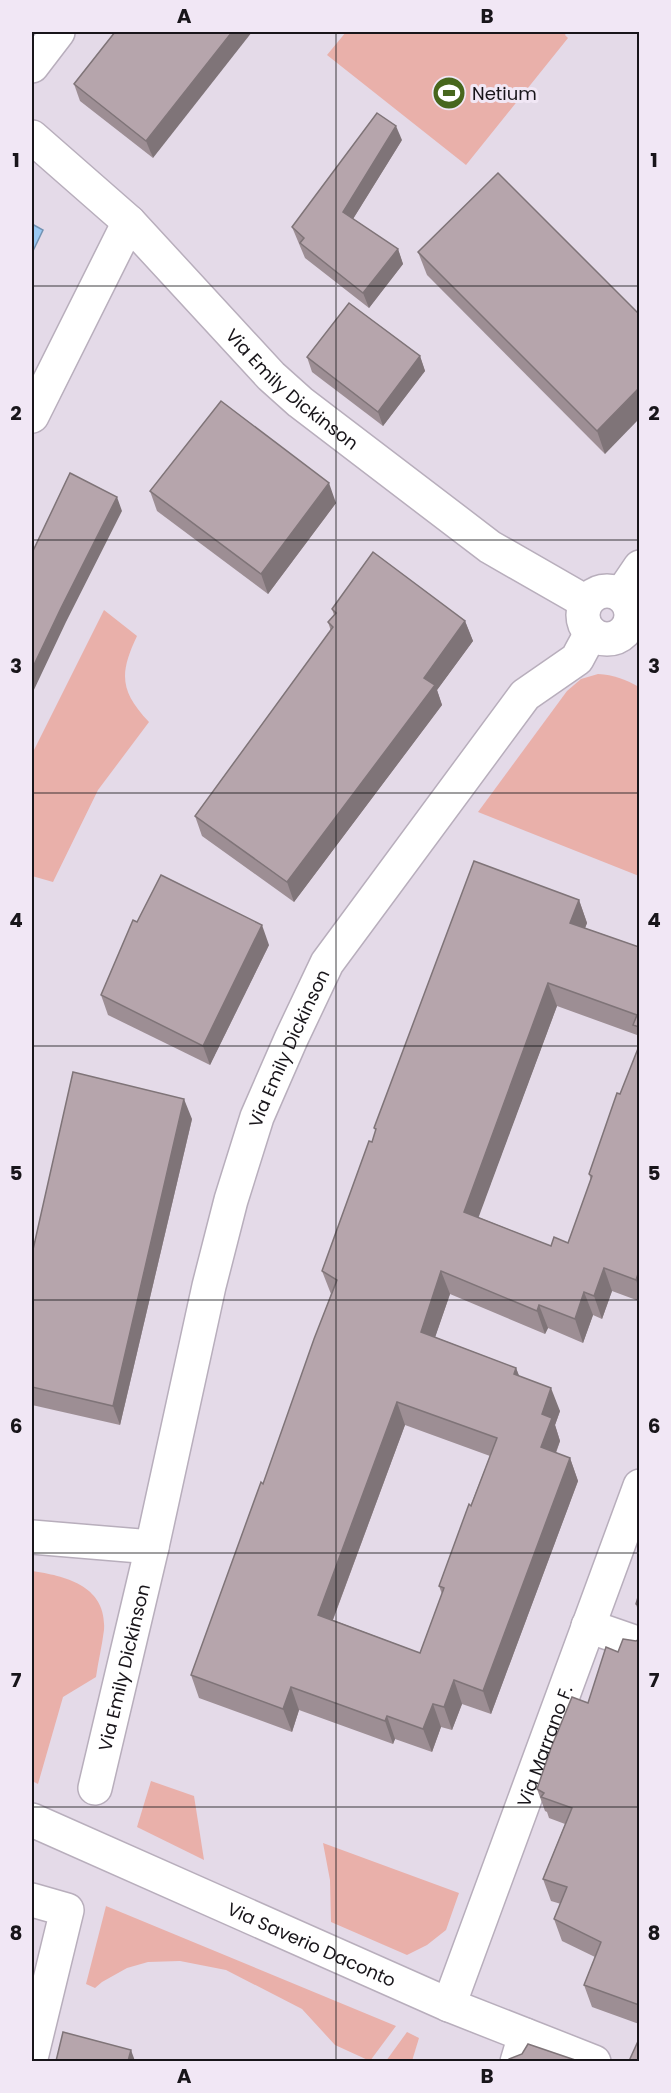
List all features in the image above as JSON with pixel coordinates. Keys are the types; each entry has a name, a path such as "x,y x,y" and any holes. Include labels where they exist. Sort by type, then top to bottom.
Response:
{"street":[{"path":"32,66 58,32"},
{"name":"Via Emily Dickinson","path":"32,137 129,222 271,376 300,402 490,547 589,618 577,659 525,695 327,963 257,1117 231,1200 209,1286 152,1547 95,1788"},
{"path":"32,416 129,222"},
{"path":"621,595 639,567"},
{"path":"614,591 621,595 630,607 633,635 606,639 589,618 598,592 614,591"},
{"name":"Via Marrano F.","path":"449,2005 639,1486"},
{"path":"32,1537 152,1547"},
{"path":"588,1626 639,1644"},
{"name":"Via Saverio Daconto","path":"32,1820 449,2005 521,2048 594,2061"},
{"path":"32,1900 67,1910 32,2054"}],"shaded area":[{"name":"Netium","path":"346,32 567,32 565,35 568,38 466,165 327,55"},
{"path":"104,610 137,636 127,661 125,682 132,701 149,722 98,790 53,882 32,876 32,754"},
{"path":"598,674 619,678 639,687 639,876 478,812 567,691 581,679"},
{"path":"32,1571 71,1580 92,1593 103,1615 104,1630 96,1677 63,1697 38,1784 32,1781"},
{"path":"151,1781 194,1796 204,1860 137,1827"},
{"path":"323,1843 459,1893 446,1930 427,1945 407,1955 331,1922 330,1880"},
{"path":"106,1906 396,2026 370,2061 335,2045 302,2009 226,1970 180,1961 148,1962 127,1968 95,1988 86,1984"},
{"path":"407,2032 419,2038 412,2061 386,2061"}],"water":[{"path":"32,224 43,230 32,253"}],"building":[{"path":"115,32 232,32 146,141 74,84"},
{"path":"377,113 396,126 343,212 398,249 363,293 300,243 304,238 292,227"},
{"path":"498,173 639,314 639,388 597,431 418,252"},
{"path":"349,303 420,356 378,412 307,357"},
{"path":"221,401 329,483 261,574 150,491"},
{"path":"70,473 117,497 32,669 32,553"},
{"path":"373,552 465,621 424,678 435,685 287,882 195,816 333,627 328,622 336,613 332,609"},
{"path":"474,861 579,900 570,923 639,947 639,1027 633,1025 637,1015 548,983 464,1212 551,1246 554,1237 568,1243 592,1176 589,1174 617,1093 620,1094 639,1046 639,1271 636,1280 604,1268 594,1296 584,1292 575,1319 539,1305 537,1311 441,1271 421,1332 516,1368 514,1374 551,1388 542,1414 552,1418 541,1447 570,1458 483,1691 454,1680 444,1707 433,1704 423,1729 387,1716 385,1721 291,1687 283,1709 191,1675 337,1280 322,1271 369,1141 372,1142 376,1129 374,1128","holes":["397,1402 497,1438 471,1506 469,1504 439,1586 444,1588 420,1653 318,1615"]},
{"path":"161,875 262,925 203,1046 101,995 133,920 137,922"},
{"path":"73,1072 184,1099 113,1406 32,1387 32,1254"},
{"path":"623,1639 636,1641 639,1639 639,2005 584,1985 601,1942 554,1919 567,1887 543,1879 572,1808 541,1797 544,1793 537,1789 572,1697 588,1703 606,1647 618,1652"},
{"path":"63,2032 131,2050 128,2061 56,2061"},
{"path":"639,2039 639,2061 629,2061"},
{"path":"528,2044 578,2061 509,2061 522,2054"}],"place":[{"name":"Netium","path":"449,93"}]}
